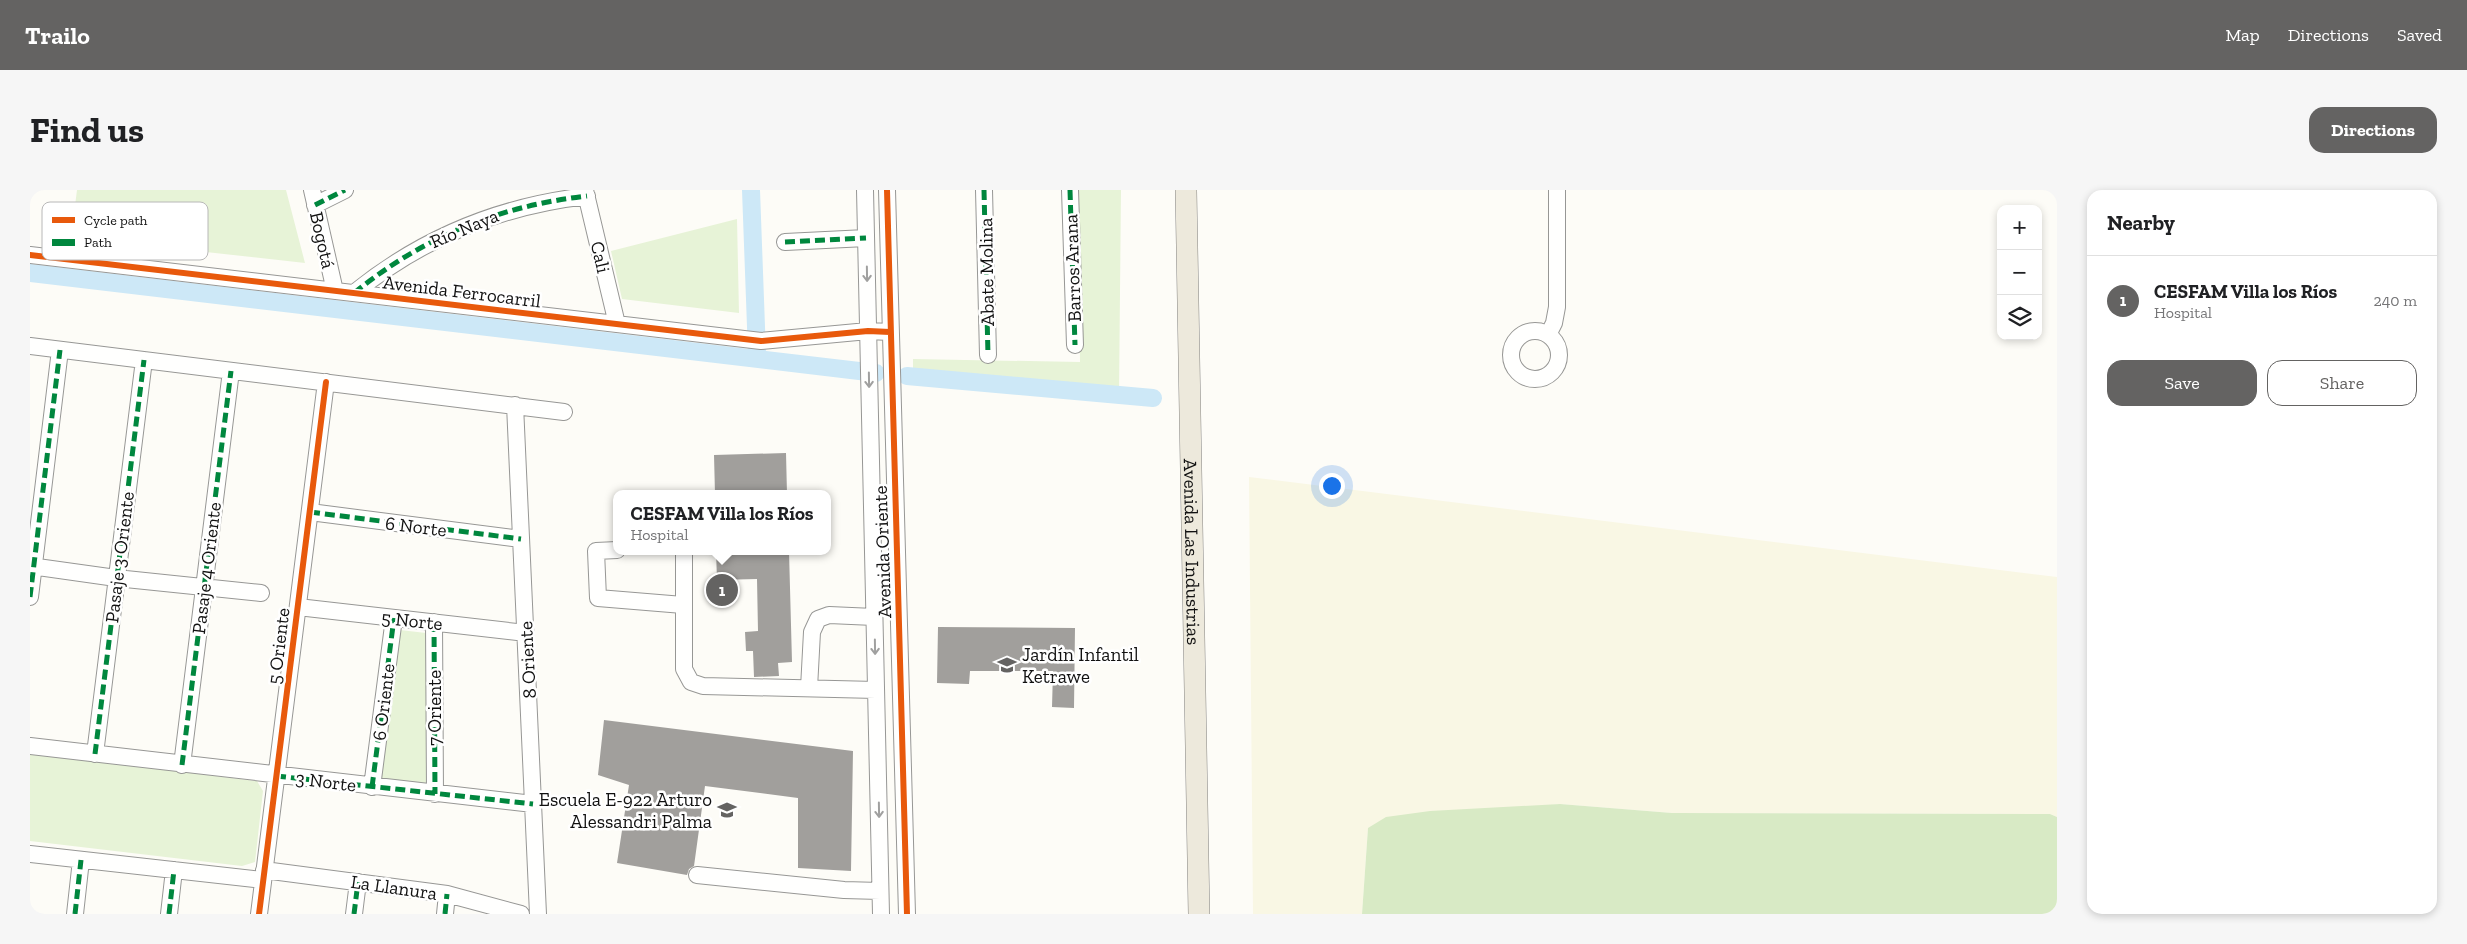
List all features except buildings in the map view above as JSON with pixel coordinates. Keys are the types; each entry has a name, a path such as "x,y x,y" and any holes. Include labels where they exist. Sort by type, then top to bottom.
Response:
{"main road":[{"name":"Avenida Las Industrias","path":"1186,190 1199,914"}],"street":[{"path":"314,198 345,190"},
{"name":"Avenida Oriente","path":"865,190 881,914"},
{"name":"Avenida Oriente","path":"887,190 907,914"},
{"name":"Abate Molina","path":"984,190 988,355"},
{"name":"Barros Arana","path":"1070,190 1075,345"},
{"path":"1548,335 1554,323 1557,307 1557,190"},
{"name":"Río Naya","path":"354,293 397,261 467,224 526,205 586,193"},
{"name":"Cali","path":"586,193 616,324"},
{"name":"Bogotá","path":"314,198 335,291"},
{"path":"785,242 866,238"},
{"name":"Avenida Ferrocarril","path":"72,260 761,341 868,331 890,332"},
{"path":"30,346 564,412"},
{"path":"30,598 32,566 60,350"},
{"name":"Pasaje 3 Oriente","path":"95,754 144,360"},
{"name":"Pasaje 4 Oriente","path":"182,765 231,371"},
{"name":"5 Oriente","path":"259,914 326,382"},
{"name":"8 Oriente","path":"515,405 538,914"},
{"name":"6 Norte","path":"310,512 521,539"},
{"path":"613,550 596,551 598,598 683,605"},
{"path":"684,555 684,669 691,682 703,686 876,690"},
{"path":"32,566 116,578 261,593"},
{"name":"5 Norte","path":"298,607 526,633"},
{"path":"808,688 812,632 818,619 829,615 874,616"},
{"name":"6 Oriente","path":"372,787 394,618"},
{"name":"7 Oriente","path":"434,622 435,794"},
{"name":"3 Norte","path":"30,746 276,776 533,804"},
{"name":"La Llanura","path":"30,854 174,870 358,882 447,894 521,914"},
{"path":"74,914 81,860"},
{"path":"169,914 174,870"},
{"path":"697,875 844,890 880,891"},
{"path":"354,914 358,882"},
{"path":"445,914 447,894"}],"shaded area":[{"path":"1249,477 2057,577 2057,817 2050,814 1672,813 1560,804 1368,828 1362,914 1253,914"}],"green space":[{"path":"77,190 286,190 305,263 208,252 208,202 75,202"},
{"path":"1078,190 1121,190 1119,395 913,376 913,359 1080,362"},
{"path":"737,219 739,313 622,299 611,251"},
{"path":"400,630 426,633 427,784 381,780"},
{"path":"30,753 257,781 263,791 255,862 242,866 30,841"},
{"path":"1560,804 1672,813 2050,814 2057,817 2057,914 1362,914 1368,828 1386,817 1430,811"}],"waterway":[{"path":"751,190 757,354"},
{"path":"30,273 876,373"},
{"path":"907,376 1153,398"}],"marked path":[{"path":"315,205 345,190"},
{"path":"984,190 988,355"},
{"path":"1070,190 1075,345"},
{"path":"354,293 380,273 407,256 463,227 523,208 587,196"},
{"path":"785,242 866,238"},
{"path":"30,597 60,350"},
{"path":"95,754 144,360"},
{"path":"182,765 231,371"},
{"path":"310,512 521,539"},
{"path":"372,787 394,618"},
{"path":"434,622 435,794"},
{"path":"276,776 533,804"},
{"path":"75,914 81,860"},
{"path":"169,914 174,870"},
{"path":"354,914 358,882"},
{"path":"445,914 447,894"}],"cycle path":[{"path":"887,190 907,914"},
{"path":"30,255 42,256"},
{"path":"72,260 761,341 868,331 890,332"},
{"path":"259,914 326,382"}],"place":[{"name":"CESFAM Villa los Ríos","path":"722,590"},
{"name":"Jardín Infantil Ketrawe","path":"1007,665"},
{"name":"Escuela E-922 Arturo Alessandri Palma","path":"727,810"}]}
